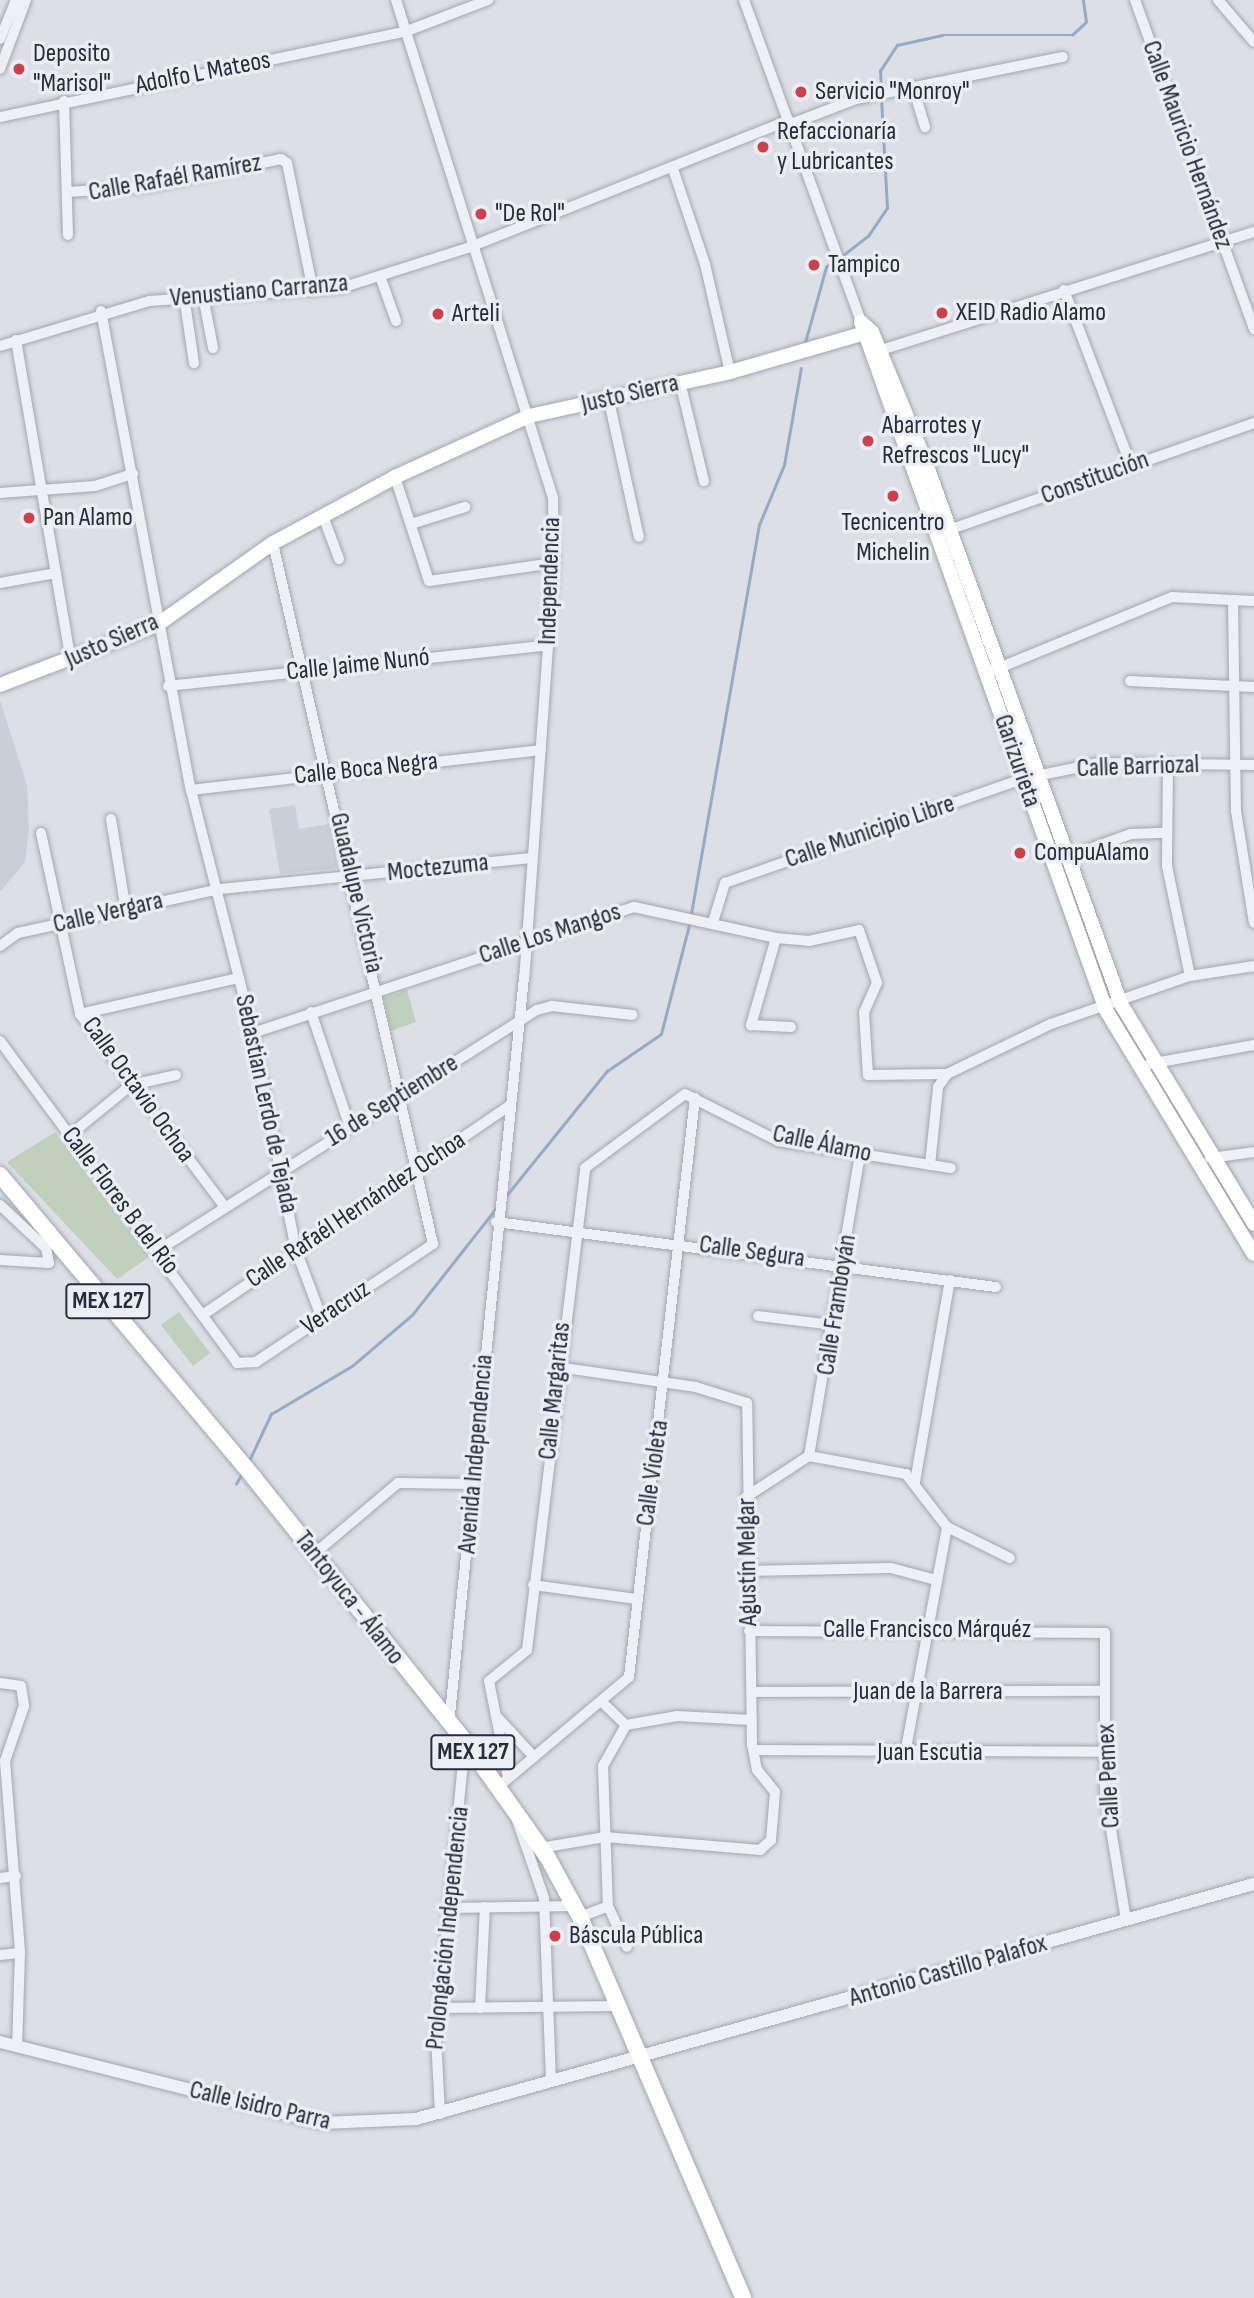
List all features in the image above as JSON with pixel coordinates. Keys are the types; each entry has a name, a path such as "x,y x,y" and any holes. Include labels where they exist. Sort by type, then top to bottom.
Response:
{"main road":[{"name":"Justo Sierra","path":"0,685 71,661 158,625 273,543 395,477 529,416 609,401 730,372 865,330"},
{"name":"Garizurieta","path":"865,330 994,670 1040,775 1121,1004 1153,1062 1254,1224"},
{"name":"Garizurieta","path":"994,670 1022,779 1106,1010 1136,1068 1254,1254"},
{"name":"Tantoyuca - Álamo","path":"0,1175 254,1478 449,1724 504,1782 517,1817 540,1848 577,1912 617,2006 643,2058"},
{"name":"MEX 127","path":"643,2058 743,2298"}],"street":[{"path":"0,39 16,0"},
{"path":"0,69 26,0"},
{"name":"Independencia","path":"396,0 470,247 529,416 553,498 554,562 541,750 520,1020 500,1184"},
{"name":"Adolfo L Mateos","path":"0,117 64,101 407,31 488,0"},
{"name":"Garizurieta","path":"744,0 865,330"},
{"name":"Calle Mauricio Hernández","path":"1135,0 1254,329"},
{"path":"1235,0 1221,4 1254,42"},
{"name":"Venustiano Carranza","path":"0,346 101,312 184,296 313,291 380,276 470,247 790,122 856,99 1063,57"},
{"path":"913,87 925,127"},
{"name":"Calle Rafaél Ramírez","path":"64,101 66,192 146,187 281,159 287,163 313,291"},
{"path":"673,169 705,264 730,372"},
{"path":"66,192 68,235"},
{"path":"874,352 1064,289 1254,232"},
{"path":"380,276 396,321"},
{"path":"1064,289 1131,465"},
{"path":"184,296 194,363"},
{"path":"203,296 213,348"},
{"path":"101,312 133,474 158,625"},
{"path":"16,340 71,661"},
{"path":"680,382 704,481"},
{"path":"609,401 639,537"},
{"name":"Constitución","path":"943,533 1254,423"},
{"path":"0,493 41,486 95,486 133,474"},
{"path":"395,477 429,581 554,562"},
{"path":"411,524 464,507"},
{"path":"323,516 339,559"},
{"name":"Guadalupe Victoria","path":"273,543 379,990 433,1244"},
{"path":"0,583 56,573"},
{"path":"994,670 1160,600 1254,601"},
{"path":"1233,600 1238,686 1239,765 1236,811 1254,923"},
{"name":"Sebastian Lerdo de Tejada","path":"158,625 168,686 191,790 220,889 253,1033 296,1250 321,1316"},
{"name":"Calle Jaime Nunó","path":"168,686 549,645"},
{"path":"1130,681 1254,687"},
{"name":"Calle Boca Negra","path":"191,790 327,772 541,750"},
{"name":"Calle Barriozal","path":"1022,779 1099,763 1254,765"},
{"path":"1168,764 1164,833 1190,976"},
{"name":"Calle Municipio Libre","path":"709,921 721,890 1022,779"},
{"path":"111,819 126,911"},
{"name":"Calle Octavio Ochoa","path":"41,833 80,1014 225,1207"},
{"path":"1067,857 1130,834 1164,833"},
{"name":"Moctezuma","path":"220,889 531,858"},
{"name":"Calle Vergara","path":"0,946 18,933 220,889"},
{"name":"Calle Los Mangos","path":"253,1033 624,908 709,921 776,938 808,941 853,927 877,983 864,1012 868,1075 947,1074"},
{"path":"776,938 751,1025 791,1027"},
{"path":"930,1165 938,1087 947,1074 1043,1026 1106,1010 1190,976 1254,966"},
{"path":"80,1014 239,978"},
{"name":"16 de Septiembre","path":"157,1251 520,1020 552,1006 634,1014"},
{"path":"311,1012 350,1127"},
{"name":"Calle Flores B del Río","path":"0,1041 204,1314 237,1363"},
{"path":"1136,1068 1153,1062 1254,1045"},
{"path":"70,1135 131,1085 176,1075"},
{"name":"Calle Álamo","path":"680,1095 695,1098 778,1141 951,1168"},
{"name":"Calle Margaritas","path":"504,1782 489,1681 527,1650 573,1229 585,1168 680,1095"},
{"name":"Calle Violeta","path":"504,1782 603,1703 629,1677 665,1382 695,1098"},
{"name":"Calle Rafaél Hernández Ochoa","path":"204,1314 509,1106"},
{"path":"1193,1160 1254,1152"},
{"name":"Calle Framboyán","path":"809,1456 844,1265 860,1153"},
{"name":"Avenida Independencia","path":"449,1724 500,1184"},
{"path":"0,1205 46,1248 48,1264 0,1260"},
{"name":"Calle Segura","path":"497,1219 996,1287"},
{"name":"Veracruz","path":"237,1363 256,1362 321,1316 433,1244"},
{"path":"915,1482 950,1280"},
{"path":"758,1316 833,1325"},
{"path":"558,1367 665,1382"},
{"name":"Agustín Melgar","path":"605,1837 663,1838 691,1849 768,1846 775,1792 757,1770 752,1720 747,1571 747,1404 665,1382"},
{"path":"746,1497 809,1456 895,1471 915,1482 947,1527 1010,1558"},
{"path":"314,1553 398,1483 473,1484"},
{"path":"905,1754 947,1527"},
{"path":"747,1571 891,1568 936,1580"},
{"path":"533,1585 637,1599"},
{"name":"Calle Francisco Márquéz","path":"749,1630 1105,1633"},
{"name":"Calle Pemex","path":"1105,1633 1105,1793 1126,1920"},
{"path":"0,1683 14,1682 22,1686 24,1706 3,1761 5,1807 16,1876 20,1953 17,2046"},
{"name":"Juan de la Barrera","path":"752,1692 1105,1691"},
{"path":"603,1703 626,1725"},
{"path":"496,1716 534,1757"},
{"path":"626,1725 677,1716 752,1720"},
{"path":"626,1725 603,1766 608,1906 627,1947"},
{"name":"Prolongación Independencia","path":"440,2114 435,2060 465,1741"},
{"name":"Juan Escutia","path":"755,1750 905,1754 1105,1752"},
{"path":"517,1817 544,1910 551,2008 551,2081"},
{"path":"540,1848 605,1837"},
{"path":"0,1878 16,1876"},
{"name":"Antonio Castillo Palafox","path":"643,2058 1254,1884"},
{"path":"451,1908 577,1912 608,1906"},
{"path":"480,2008 485,1907"},
{"path":"0,1955 20,1953"},
{"path":"439,2008 617,2006"},
{"name":"Calle Isidro Parra","path":"0,2042 323,2123 353,2126 440,2114 551,2081 643,2058"}],"shaded area":[{"path":"0,700 27,785 29,831 25,862 0,892"},
{"path":"295,805 299,829 330,824 338,868 280,874 269,809"}],"green space":[{"path":"407,990 416,1022 391,1031 384,998"},
{"path":"55,1132 149,1257 117,1279 7,1162"},
{"path":"179,1312 210,1353 193,1366 161,1325"}],"waterway":[{"path":"881,90 880,71 897,45 942,35 1072,35 1086,22 1083,0"},
{"path":"842,256 868,236 887,208 881,97"},
{"path":"804,346 826,267 836,259"},
{"path":"691,914 759,525 784,465 801,368"},
{"path":"506,1196 607,1071 661,1034 690,921"},
{"path":"248,1463 271,1414 352,1366 412,1315 497,1207"},
{"path":"236,1484 243,1472"}],"place":[{"name":"Deposito \"Marisol\"","path":"19,69"},
{"name":"Servicio \"Monroy\"","path":"801,92"},
{"name":"Refaccionaría y Lubricantes","path":"763,147"},
{"name":"\"De Rol\"","path":"481,214"},
{"name":"Tampico","path":"814,265"},
{"name":"XEID Radio Alamo","path":"942,313"},
{"name":"Arteli","path":"438,314"},
{"name":"Abarrotes y Refrescos \"Lucy\"","path":"868,441"},
{"name":"Tecnicentro Michelin","path":"893,496"},
{"name":"Pan Alamo","path":"29,518"},
{"name":"CompuAlamo","path":"1020,853"},
{"name":"Báscula Pública","path":"555,1936"}]}
